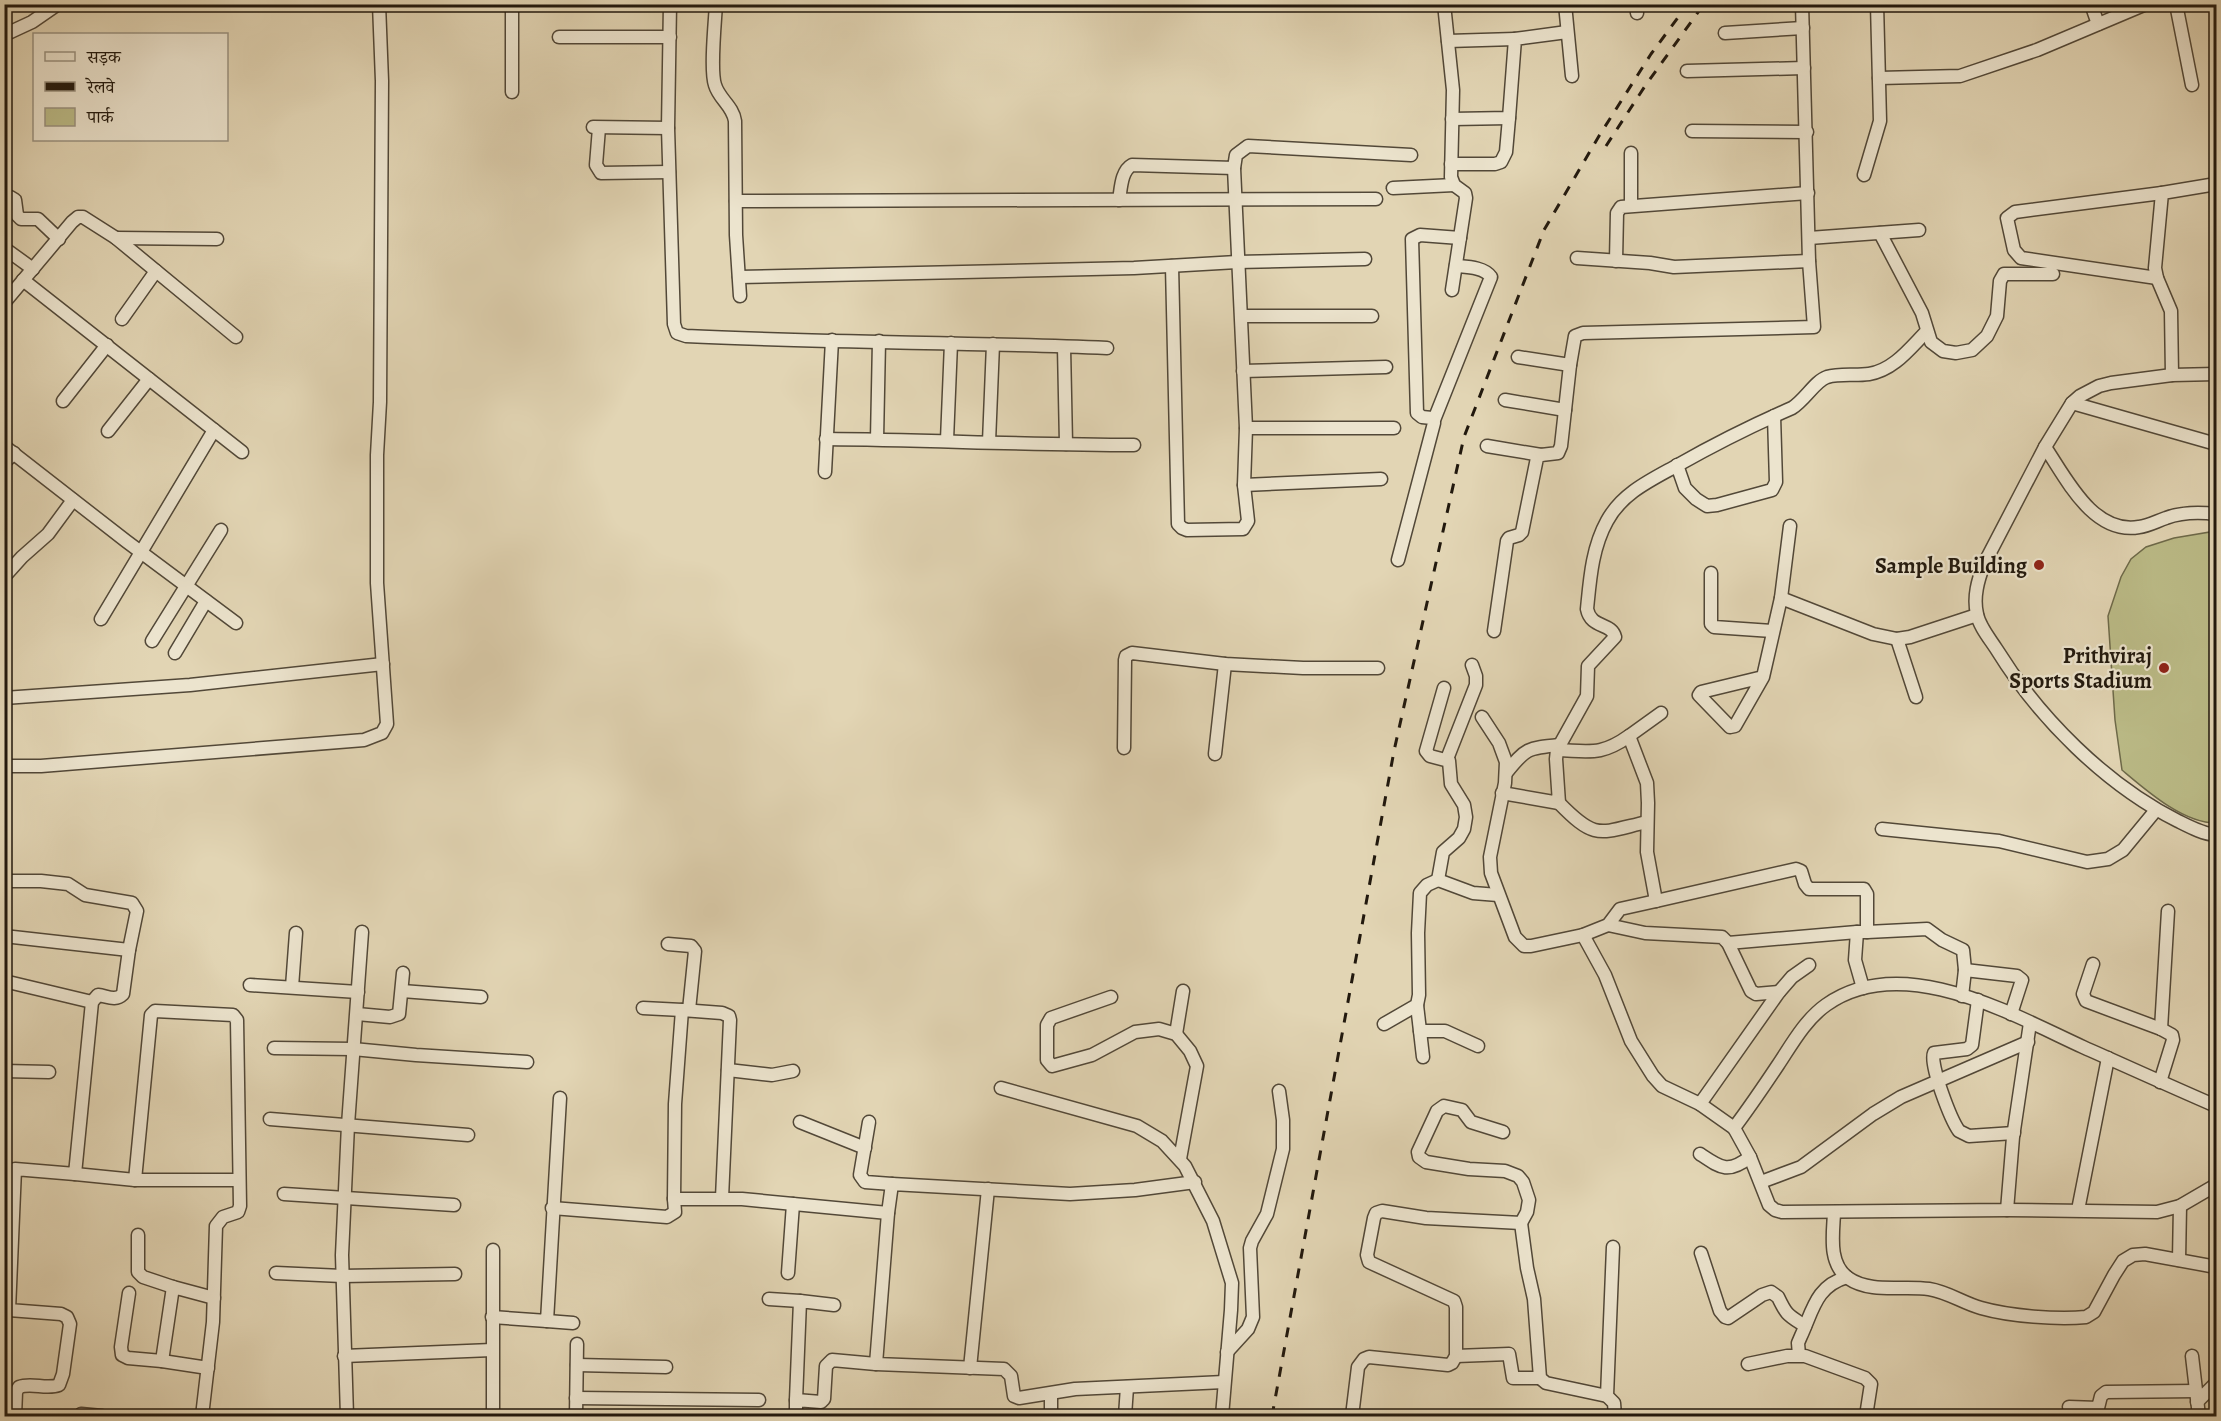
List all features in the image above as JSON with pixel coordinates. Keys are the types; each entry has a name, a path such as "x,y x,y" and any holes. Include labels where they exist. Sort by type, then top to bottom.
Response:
{"street":[{"path":"4,35 44,8 58,4"},
{"path":"4,766 40,766 353,741 375,737 382,733 387,724 377,583 382,81 379,4"},
{"path":"512,4 512,92"},
{"path":"670,4 668,128 674,324 677,333 686,336 757,339 1107,348"},
{"path":"716,4 714,80 719,94 734,115 740,296"},
{"path":"1444,4 1453,90 1451,177 1454,184 1465,193 1466,198 1452,290"},
{"path":"1565,4 1572,76"},
{"path":"1487,446 1541,455 1560,451 1570,365 1574,340 1578,334 1814,327 1809,261 1802,4"},
{"path":"1864,175 1878,130 1877,4"},
{"path":"2091,4 2098,24"},
{"path":"1879,78 1960,76 2037,50 2098,24 2128,8 2146,4"},
{"path":"2176,4 2192,85"},
{"path":"1725,33 1803,28"},
{"path":"1448,41 1515,39 1567,32"},
{"path":"559,38 670,37"},
{"path":"1451,164 1501,162 1506,152 1515,39"},
{"path":"1687,71 1804,68"},
{"path":"1452,118 1509,118"},
{"path":"668,128 596,127 596,165 601,173 669,172"},
{"path":"1692,131 1807,132"},
{"path":"1172,266 1178,524 1187,530 1243,529 1248,521 1244,485 1246,428 1242,316 1234,199 1236,155 1241,150 1253,146 1411,154"},
{"path":"1631,153 1631,206"},
{"path":"1119,200 1124,173 1132,165 1234,168"},
{"path":"1393,188 1454,184"},
{"path":"2157,278 2021,258 2014,250 2007,219 2015,212 2217,184"},
{"path":"2162,193 2156,268 2157,278 2171,311 2172,375"},
{"path":"1616,261 1617,213 1621,207 1808,194"},
{"path":"4,198 10,197 15,200 17,215 21,219 38,219 58,239"},
{"path":"736,201 1376,200"},
{"path":"4,303 72,222 78,217 83,217 116,238 236,337"},
{"path":"1809,238 1919,230"},
{"path":"1880,233 1922,313 1934,346 1943,351 1956,353 1972,350 1987,336 1997,316 2000,281 2004,274 2053,274"},
{"path":"1434,420 1417,413 1412,239 1420,235 1460,238"},
{"path":"116,238 217,239"},
{"path":"4,248 33,269"},
{"path":"1577,258 1674,267 1809,261"},
{"path":"739,277 1365,259"},
{"path":"1398,560 1434,420 1491,277 1483,270 1456,266"},
{"path":"122,319 156,271"},
{"path":"23,280 242,452"},
{"path":"1242,316 1372,316"},
{"path":"1559,803 1556,759 1558,748 1587,696 1589,688 1587,670 1590,662 1615,637 1611,630 1594,622 1587,609 1592,562 1608,520 1623,499 1656,476 1725,438 1801,402 1819,381 1827,377 1868,375 1887,368 1897,362 1928,331"},
{"path":"825,472 832,340"},
{"path":"877,440 879,341"},
{"path":"947,440 951,343"},
{"path":"989,442 993,344"},
{"path":"63,401 107,345"},
{"path":"1064,347 1066,444"},
{"path":"1518,357 1570,365"},
{"path":"1243,371 1386,368"},
{"path":"2217,374 2172,375 2099,386 2089,390 2072,403 2045,447 1984,564 1978,580 1977,615 2005,662 2042,711 2090,759 2156,810 2190,827 2217,836"},
{"path":"108,430 149,379"},
{"path":"1505,400 1565,410"},
{"path":"2072,403 2217,444"},
{"path":"1677,465 1685,488 1707,506 1772,490 1776,482 1774,416"},
{"path":"1246,428 1394,428"},
{"path":"100,619 214,430"},
{"path":"826,439 1134,445"},
{"path":"2045,447 2080,498 2113,525 2124,528 2140,527 2177,515 2217,514"},
{"path":"4,463 9,449 140,552 236,623"},
{"path":"1494,631 1507,541 1522,532 1537,458 1541,455"},
{"path":"1244,485 1381,479"},
{"path":"4,577 22,557 43,540 73,500"},
{"path":"1763,677 1701,692 1699,695 1730,727 1733,727 1763,677 1781,598 1790,526"},
{"path":"152,641 221,530"},
{"path":"1711,573 1711,624 1714,627 1772,631"},
{"path":"1781,598 1873,634 1897,639 1910,637 1977,615"},
{"path":"175,653 206,601"},
{"path":"1897,639 1916,697"},
{"path":"1124,748 1126,656 1132,653 1225,664 1378,668"},
{"path":"4,698 190,685 383,664"},
{"path":"1215,754 1225,664"},
{"path":"1447,759 1476,685 1472,665"},
{"path":"1438,880 1443,852 1462,834 1466,817 1464,805 1451,784 1450,764 1447,759 1430,756 1426,751 1444,688"},
{"path":"1505,773 1519,756 1530,748 1603,751 1614,746 1661,713"},
{"path":"1482,717 1503,752 1506,762 1490,865 1498,895 1515,937 1524,946 1583,935 1608,925 1620,909 1799,869 1809,889 1859,888 1866,891 1862,932 1855,960 1863,988"},
{"path":"1629,736 1647,783 1647,852 1656,901"},
{"path":"1502,792 1559,803 1578,822 1593,831 1611,830 1647,822"},
{"path":"1882,829 1999,841 2087,862 2109,859 2122,850 2156,810"},
{"path":"1423,1057 1417,1005 1420,893 1427,885 1438,880 1473,893 1498,895"},
{"path":"4,881 68,884 85,895 132,903 137,911 123,994 113,999 98,995 92,1002 75,1174"},
{"path":"2161,1029 2168,911"},
{"path":"1608,925 1645,933 1718,936 1728,943 1751,991 1756,994 1779,992"},
{"path":"1728,943 1927,929 1942,940 1964,950 1965,970 1962,996"},
{"path":"346,1416 342,1276 348,1125 362,932"},
{"path":"292,987 296,933"},
{"path":"1583,935 1605,975 1631,1041 1647,1067 1662,1086 1700,1104 1734,1128 1750,1157 1767,1200 1775,1210 1792,1214 2007,1210 2157,1212 2180,1206 2217,1185"},
{"path":"4,936 129,950"},
{"path":"552,1208 667,1217 675,1212 675,1104 695,951 691,946 668,944"},
{"path":"2093,964 2083,994 2085,1001 2172,1035 2173,1040 2160,1082"},
{"path":"1700,1104 1779,992 1792,977 1809,965"},
{"path":"1965,970 2020,977 2021,983 2011,1014"},
{"path":"357,1014 395,1017 401,1009 403,973"},
{"path":"4,981 92,1002"},
{"path":"1734,1128 1813,1017 1828,1004 1851,992 1892,984 1906,984 1978,1000 2217,1106"},
{"path":"250,985 358,992"},
{"path":"402,991 481,997"},
{"path":"1176,1035 1184,991"},
{"path":"1112,997 1054,1016 1048,1022 1047,1060 1049,1064 1056,1065 1092,1055 1128,1034 1143,1030 1160,1029 1176,1035 1190,1052 1197,1066 1180,1159"},
{"path":"1978,1000 1972,1046 1932,1056 1939,1082 1956,1127 1963,1134 1969,1136 2014,1133"},
{"path":"1384,1024 1417,1005"},
{"path":"643,1008 722,1013 729,1016 722,1198"},
{"path":"135,1180 151,1015 155,1011 230,1015 237,1020 240,1206 238,1212 223,1217 216,1226 214,1298 202,1416"},
{"path":"2007,1210 2014,1133 2030,1023"},
{"path":"1420,1031 1445,1032 1478,1046"},
{"path":"1761,1182 1801,1167 1887,1104 2028,1042"},
{"path":"274,1048 353,1049 527,1062"},
{"path":"2078,1210 2108,1058"},
{"path":"728,1070 772,1075 793,1071"},
{"path":"4,1071 49,1072"},
{"path":"1001,1088 1137,1126 1162,1141 1180,1159 1195,1182 1213,1221 1232,1283 1222,1416"},
{"path":"1227,1352 1248,1329 1253,1317 1250,1248 1267,1214 1283,1149 1283,1120 1278,1091"},
{"path":"547,1321 560,1098"},
{"path":"1503,1132 1471,1122 1462,1110 1444,1106 1437,1111 1418,1152 1419,1157 1426,1162 1469,1169 1505,1171 1518,1176 1523,1182 1529,1200 1527,1212 1521,1223 1534,1299 1540,1378"},
{"path":"270,1119 468,1135"},
{"path":"800,1122 865,1148"},
{"path":"869,1122 860,1175 862,1180 869,1183 1070,1194 1126,1191 1195,1182"},
{"path":"1700,1154 1717,1165 1728,1168 1741,1165 1750,1157"},
{"path":"15,1416 16,1392 21,1385 52,1387 59,1385 63,1374 70,1324 67,1317 60,1314 7,1309 10,1169 135,1180 239,1180"},
{"path":"876,1364 892,1184"},
{"path":"970,1368 988,1189"},
{"path":"284,1194 454,1205"},
{"path":"674,1199 722,1198 888,1213"},
{"path":"788,1272 793,1204"},
{"path":"2179,1260 2180,1206"},
{"path":"1352,1416 1358,1367 1364,1359 1370,1357 1448,1365 1452,1363 1455,1356 1456,1307 1454,1301 1369,1262 1367,1255 1376,1213 1382,1211 1426,1218 1521,1223"},
{"path":"1834,1213 1832,1247 1835,1259 1847,1277 1866,1286 1940,1291 1966,1303 1992,1311 2019,1315 2086,1317 2094,1312 2123,1261 2133,1254 2145,1254 2217,1267"},
{"path":"138,1235 138,1272 143,1277 214,1298"},
{"path":"1607,1396 1613,1247"},
{"path":"493,1250 493,1416"},
{"path":"1701,1253 1720,1311 1725,1317 1728,1318 1762,1295 1771,1292 1778,1296 1782,1308 1788,1315 1805,1326"},
{"path":"276,1273 342,1276 455,1274"},
{"path":"1799,1355 1798,1343 1823,1290 1834,1281 1847,1277"},
{"path":"162,1361 173,1287"},
{"path":"129,1293 121,1347 122,1355 128,1358 208,1368"},
{"path":"769,1299 834,1305"},
{"path":"796,1416 800,1302"},
{"path":"492,1317 573,1323"},
{"path":"576,1416 577,1344"},
{"path":"344,1356 492,1350"},
{"path":"1455,1356 1509,1354 1513,1378 1540,1378 1546,1383 1607,1396 1614,1403 1615,1416"},
{"path":"1748,1364 1799,1355 1869,1381 1871,1384 1866,1416"},
{"path":"2192,1356 2199,1416"},
{"path":"796,1400 821,1402 824,1399 826,1366 832,1359 876,1364 1004,1369 1011,1376 1012,1393 1016,1398 1067,1390 1224,1382"},
{"path":"577,1365 666,1367"},
{"path":"2069,1407 2098,1408 2106,1392 2197,1396 2217,1383"},
{"path":"1125,1416 1127,1387"},
{"path":"1051,1416 1052,1394"},
{"path":"576,1398 759,1400"},
{"path":"81,1414 102,1416"}],"green space":[{"name":"Prithviraj Sports Stadium","path":"2216,531 2216,823 2204,822 2178,812 2122,770 2115,720 2108,616 2121,577 2131,559 2146,547 2174,538"}],"railway":[{"path":"1272,1416 1394,751 1464,437 1544,230 1599,136 1651,54 1688,4"},
{"path":"1606,146 1645,86 1704,4"}],"place":[{"name":"Sample Building","path":"2039,565"},
{"name":"Prithviraj Sports Stadium","path":"2164,668"}]}
